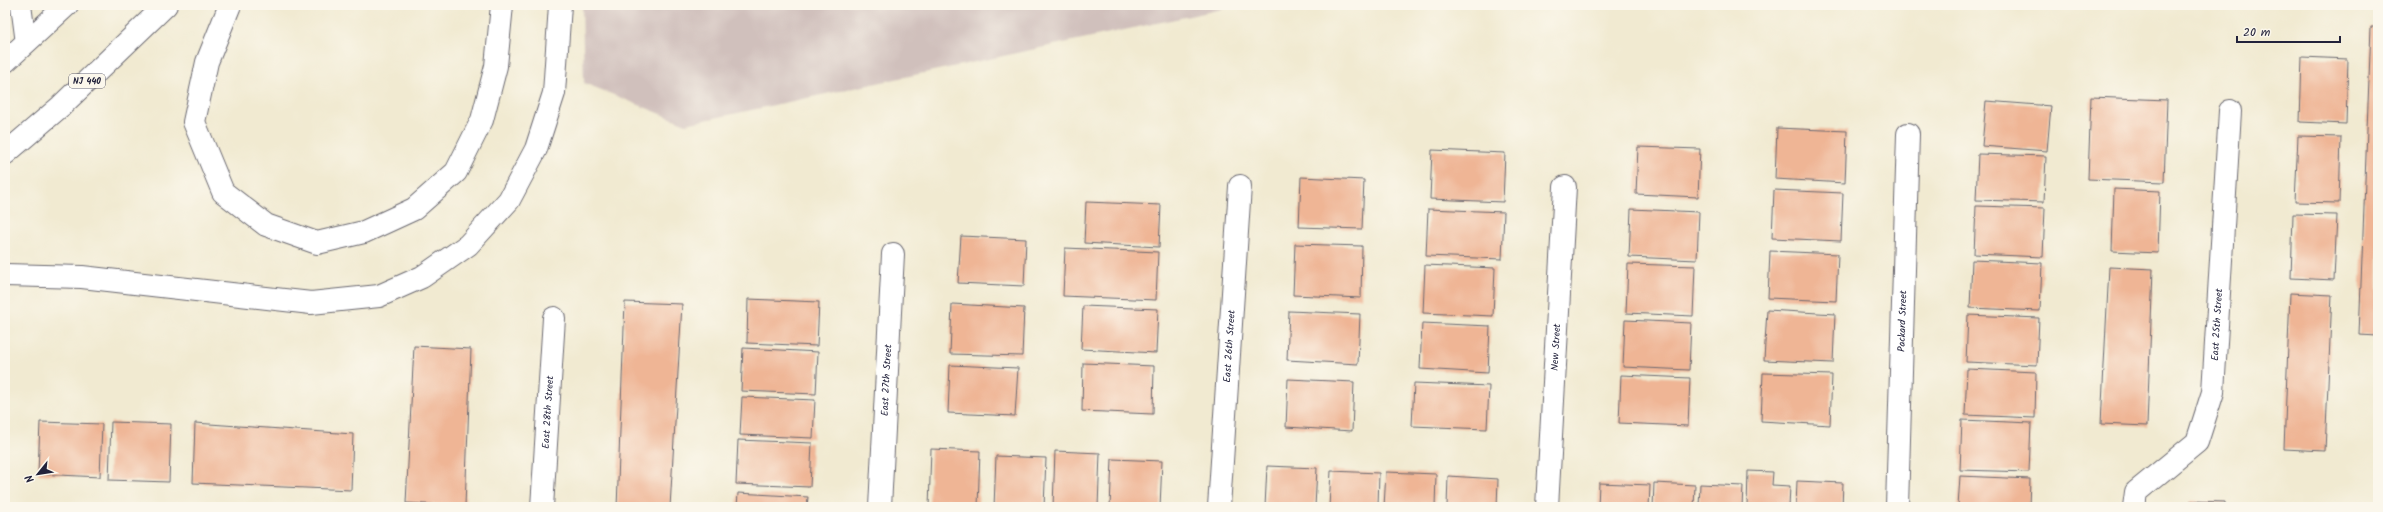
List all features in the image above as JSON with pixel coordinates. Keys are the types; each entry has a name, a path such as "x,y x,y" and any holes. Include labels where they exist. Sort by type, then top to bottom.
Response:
{"main road":[{"path":"5,62 67,5"},
{"name":"NJ 440","path":"5,154 61,106 166,5"},
{"path":"230,5 207,62 194,122 223,192 266,225 317,243 364,232 414,209 456,172 482,120 496,66 502,5"},
{"path":"5,275 82,277 311,303 380,296 422,277 468,245 509,200 536,149 554,93 560,5"},
{"name":"East 25th Street","path":"2134,507 2136,492 2197,442 2213,392 2230,111"},
{"name":"Packard Street","path":"1897,507 1908,134"},
{"name":"East 26th Street","path":"1219,507 1240,186"},
{"name":"New Street","path":"1547,507 1565,187"},
{"name":"East 27th Street","path":"880,507 893,254"},
{"name":"East 28th Street","path":"542,507 554,318"}],"lane":[{"path":"20,5 26,43"}],"shaded area":[{"path":"582,5 1241,5 686,124 584,83"}],"building":[{"path":"2371,27 2378,27 2378,336 2359,335"},
{"path":"2302,57 2348,59 2346,124 2300,122"},
{"path":"2091,97 2167,100 2164,182 2088,179"},
{"path":"1986,101 2051,106 2047,151 1982,146"},
{"path":"1777,128 1847,131 1845,183 1775,179"},
{"path":"2298,136 2341,137 2339,203 2295,202"},
{"path":"1638,147 1700,149 1698,197 1636,194"},
{"path":"1432,150 1505,153 1503,202 1430,199"},
{"path":"1978,154 2046,156 2044,202 1976,200"},
{"path":"1301,177 1364,180 1362,229 1299,227"},
{"path":"2114,189 2160,191 2158,253 2112,251"},
{"path":"1774,190 1843,193 1841,241 1772,238"},
{"path":"1086,202 1161,205 1159,247 1084,243"},
{"path":"1976,206 2045,208 2043,257 1974,254"},
{"path":"1428,209 1504,212 1502,259 1426,256"},
{"path":"1631,209 1699,212 1697,260 1629,257"},
{"path":"2293,214 2337,215 2334,280 2291,278"},
{"path":"961,236 1026,239 1024,286 958,283"},
{"path":"1295,244 1362,246 1361,298 1293,295"},
{"path":"1065,248 1158,252 1156,300 1063,296"},
{"path":"1770,251 1838,254 1836,301 1768,298"},
{"path":"1972,260 2042,263 2040,311 1970,308"},
{"path":"1628,264 1695,266 1693,316 1626,313"},
{"path":"1425,265 1495,268 1493,316 1423,313"},
{"path":"2109,267 2153,269 2147,426 2101,424"},
{"path":"2290,293 2332,295 2325,451 2284,449"},
{"path":"748,299 819,302 817,346 747,343"},
{"path":"625,302 682,304 670,507 617,507"},
{"path":"952,304 1024,308 1022,356 950,354"},
{"path":"1083,306 1158,309 1156,353 1081,349"},
{"path":"1767,310 1835,314 1833,363 1764,360"},
{"path":"1289,311 1360,314 1358,364 1287,360"},
{"path":"1968,315 2039,318 2037,365 1966,362"},
{"path":"1625,320 1691,323 1689,370 1623,367"},
{"path":"1422,323 1490,326 1488,373 1420,369"},
{"path":"414,346 471,349 465,506 406,503"},
{"path":"743,348 818,352 816,394 741,391"},
{"path":"1083,363 1154,366 1153,414 1082,411"},
{"path":"950,365 1018,368 1015,416 948,413"},
{"path":"1967,369 2036,372 2035,418 1965,415"},
{"path":"1763,373 1832,375 1830,425 1761,421"},
{"path":"1621,375 1690,378 1688,426 1619,423"},
{"path":"1288,379 1354,382 1352,431 1286,427"},
{"path":"1414,383 1489,386 1487,429 1412,426"},
{"path":"742,397 815,400 813,438 740,435"},
{"path":"1962,420 2031,423 2029,472 1960,470"},
{"path":"40,422 102,424 100,477 38,474"},
{"path":"111,422 171,424 169,482 109,480"},
{"path":"195,423 353,434 351,490 193,483"},
{"path":"738,440 812,443 810,487 736,484"},
{"path":"931,449 980,451 978,507 929,507"},
{"path":"1055,451 1100,453 1098,507 1053,507"},
{"path":"996,456 1046,458 1044,507 994,507"},
{"path":"1112,459 1162,461 1160,507 1110,507"},
{"path":"1267,466 1317,468 1315,507 1265,507"},
{"path":"1331,471 1379,473 1378,507 1329,507"},
{"path":"1748,471 1773,472 1772,485 1790,486 1789,507 1747,507"},
{"path":"1386,472 1436,474 1435,507 1384,507"},
{"path":"1448,476 1498,479 1497,507 1447,507"},
{"path":"1960,476 2030,479 2029,507 1958,507"},
{"path":"1797,481 1843,483 1842,507 1796,507"},
{"path":"1599,483 1650,485 1649,507 1598,507"},
{"path":"1654,483 1695,485 1694,507 1653,507"},
{"path":"1700,484 1743,486 1742,507 1699,507"},
{"path":"738,493 808,497 807,507 737,507"},
{"path":"2190,501 2225,502 2225,507 2190,507"}]}
